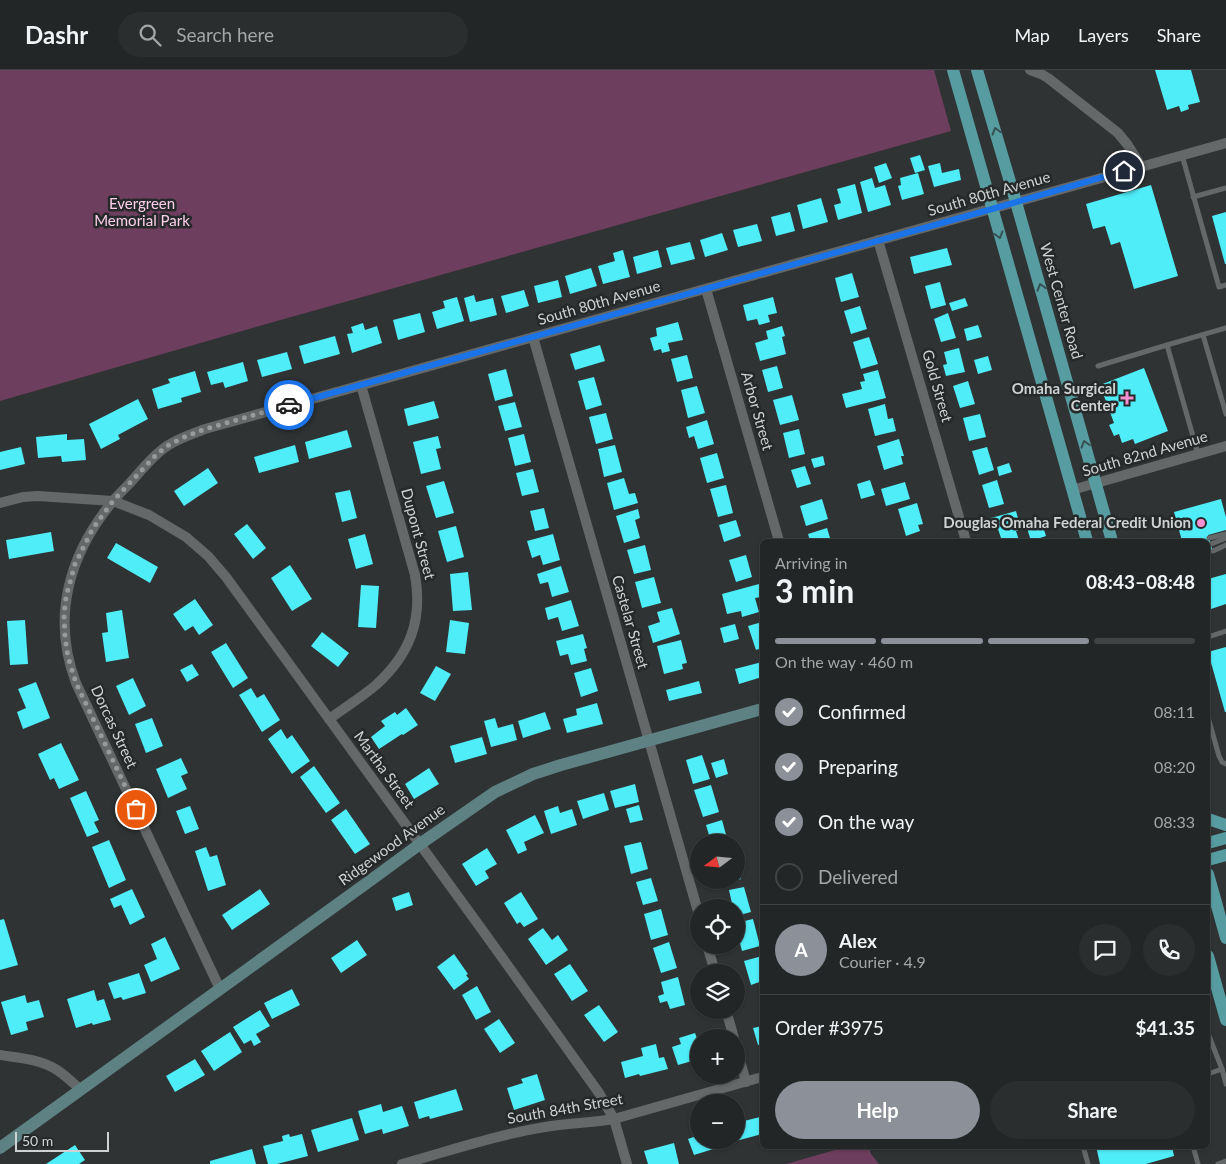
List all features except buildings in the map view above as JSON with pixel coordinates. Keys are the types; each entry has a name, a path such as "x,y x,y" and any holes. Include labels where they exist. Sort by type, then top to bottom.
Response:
{"main road":[{"path":"953,70 1086,539"},
{"name":"West Center Road","path":"977,70 1111,539"},
{"name":"Ridgewood Avenue","path":"0,1148 420,844 495,792 533,774 561,765 760,710"},
{"path":"1210,819 1226,824"},
{"path":"1210,842 1226,838"},
{"path":"1210,859 1226,855"},
{"path":"1210,881 1226,938"},
{"path":"1211,982 1226,1020"}],"street":[{"path":"1030,70 1048,78 1118,133 1141,166"},
{"name":"South 80th Avenue","path":"113,501 155,456 167,446 205,429 1226,143"},
{"name":"Gold Street","path":"878,240 965,539"},
{"name":"Arbor Street","path":"706,289 778,539"},
{"name":"Castelar Street","path":"533,337 694,899"},
{"name":"Dupont Street","path":"329,719 374,686 397,662 411,635 417,614 418,592 415,575 361,385"},
{"name":"South 82nd Avenue","path":"1072,490 1226,446"},
{"path":"0,503 23,497 38,496 113,501"},
{"name":"Martha Street","path":"113,501 149,515 186,537 208,556 226,577 489,938 599,1093 614,1119"},
{"name":"Dorcas Street","path":"113,501 86,539 71,576 64,615 68,657 76,683 220,989"},
{"path":"0,1055 48,1065 81,1090"},
{"name":"South 84th Street","path":"402,1164 546,1126 614,1119 760,1078"},
{"path":"614,1119 627,1164"}],"lane":[{"path":"1182,155 1219,287 1226,285"},
{"path":"1194,197 1226,188"},
{"path":"1098,366 1226,328"},
{"path":"1203,334 1226,414"},
{"path":"1167,345 1198,454"},
{"path":"1226,534 1210,541 1226,538"},
{"path":"1213,551 1226,545"},
{"path":"1210,636 1226,631"},
{"path":"1210,724 1219,756 1222,762 1226,764"},
{"path":"1210,1039 1226,1084"},
{"path":"1210,1073 1222,1070"},
{"path":"1084,1149 1088,1164"},
{"path":"1194,1149 1198,1164"},
{"path":"1218,1164 1226,1161"}],"green space":[{"name":"Evergreen Memorial Park","path":"0,70 934,70 951,131 0,401"},
{"path":"838,1149 869,1149 879,1164 786,1164"}],"way so far":[{"path":"136,809 76,683 68,657 64,615 66,597 75,564 86,539 113,501 135,476 167,446 205,429 289,405"}],"place":[{"name":"Omaha Surgical Center","path":"1127,398"},
{"name":"Douglas Omaha Federal Credit Union","path":"1201,523"}],"route":[{"path":"289,405 1124,171"}]}
